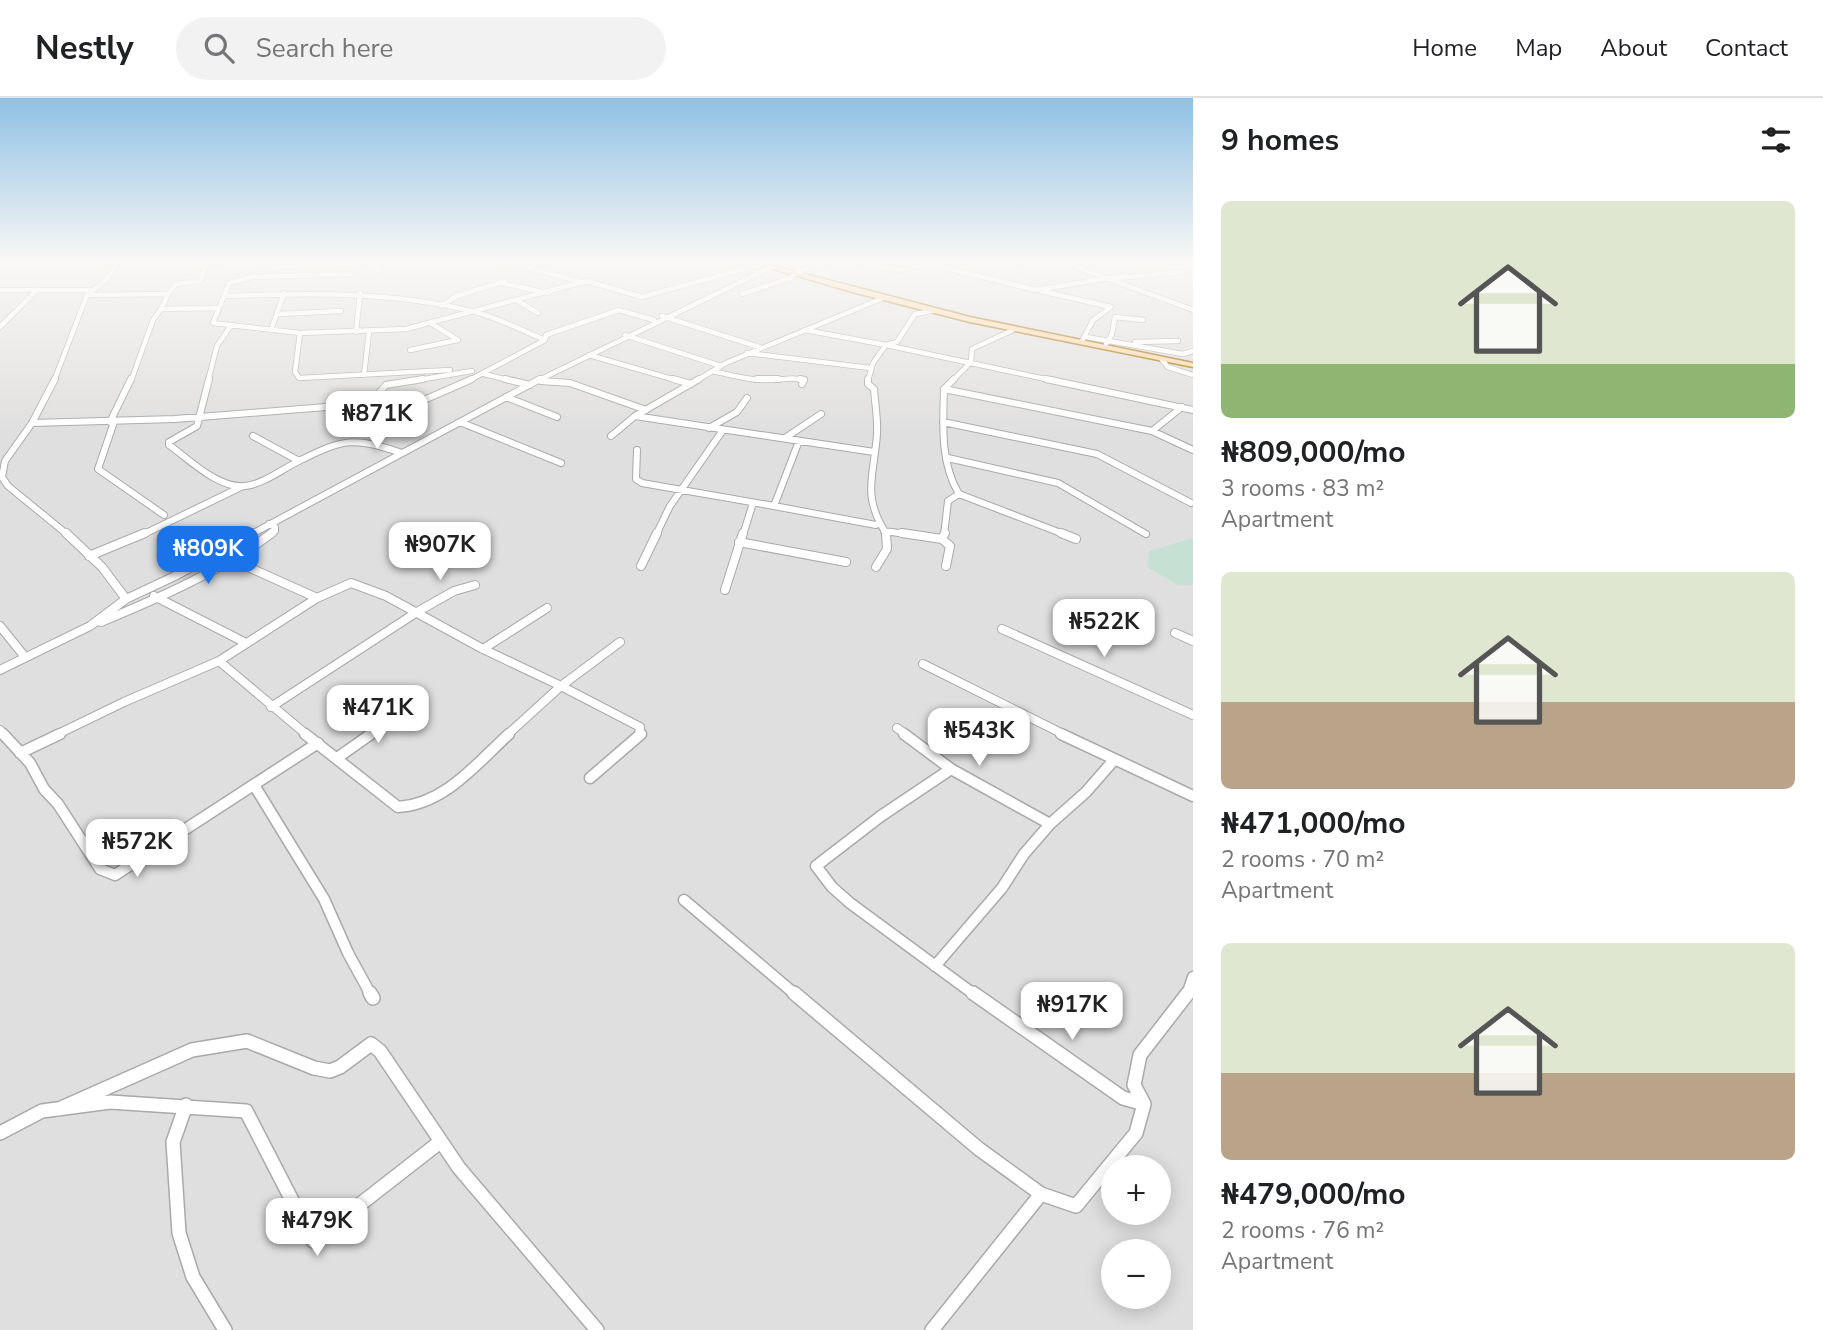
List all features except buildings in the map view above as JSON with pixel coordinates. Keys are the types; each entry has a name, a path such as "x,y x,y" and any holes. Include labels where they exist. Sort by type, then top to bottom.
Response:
{"main road":[{"path":"964,318 1162,360 1193,363"},
{"path":"980,318 1181,357 1193,363"}],"street":[{"path":"79,318 54,381 32,423 5,461 1,482 89,556 118,585 127,600"},
{"path":"154,318 112,422 98,468 164,515"},
{"path":"214,318 213,323 230,327 300,333 406,329 453,318"},
{"path":"271,330 276,318"},
{"path":"356,332 358,318"},
{"path":"493,318 545,340"},
{"path":"408,407 483,374 545,340 546,335 597,318"},
{"path":"650,318 654,320"},
{"path":"90,626 127,600 657,318"},
{"path":"670,318 759,347"},
{"path":"611,436 635,416 721,366 759,347 832,318"},
{"path":"876,567 887,549 887,534 879,528 871,481 877,432 874,389 869,384 870,368 886,345 897,342 912,318"},
{"path":"1084,339 1095,318"},
{"path":"1107,343 1115,318"},
{"path":"1129,318 1143,320"},
{"path":"410,351 458,340 432,324"},
{"path":"230,327 217,346 195,429 174,439 169,445 215,477 242,487"},
{"path":"803,330 971,362 1193,410"},
{"path":"1013,330 972,349 971,362 944,389 943,422 951,483 959,494 1076,539"},
{"path":"364,375 369,331"},
{"path":"300,333 296,376 309,379 451,370 472,371 530,385"},
{"path":"625,335 721,366"},
{"path":"1125,347 1134,342 1178,341"},
{"path":"1181,357 1193,351"},
{"path":"746,353 870,368"},
{"path":"589,355 691,384"},
{"path":"1162,360 1168,367 1193,375"},
{"path":"32,423 112,422 366,403 373,400 386,385 472,371"},
{"path":"712,371 770,380 792,377 804,380 802,384"},
{"path":"539,381 570,383 646,410"},
{"path":"944,389 1152,430 1193,450"},
{"path":"506,397 557,416"},
{"path":"709,428 737,412 747,398"},
{"path":"1152,430 1182,407"},
{"path":"785,438 821,414"},
{"path":"635,416 874,452"},
{"path":"460,422 561,463"},
{"path":"943,422 1097,454 1191,503"},
{"path":"641,566 680,491 723,430"},
{"path":"253,436 299,461"},
{"path":"89,556 136,538 348,439 366,441 402,453"},
{"path":"774,506 799,441"},
{"path":"637,450 636,479 642,483 942,538 950,546 946,566"},
{"path":"948,458 1058,483 1146,534"},
{"path":"942,538 945,534 948,501 959,494"},
{"path":"725,590 753,503"},
{"path":"0,670 90,626 158,598 270,537 275,527 269,524"},
{"path":"739,541 846,562"},
{"path":"215,553 317,598"},
{"path":"20,753 124,702 219,662 317,598 351,583 417,612 483,649 640,727 641,734 590,778"},
{"path":"271,707 417,612 454,591 475,585"},
{"path":"146,591 246,643"},
{"path":"483,649 547,608"},
{"path":"0,626 25,657"},
{"path":"1002,629 1193,715"},
{"path":"1175,633 1193,641"},
{"path":"219,662 271,707 398,807 412,806 442,795 561,686 620,642"},
{"path":"923,664 1114,760 1193,796"},
{"path":"337,758 403,710"},
{"path":"897,728 951,769 1050,824"},
{"path":"0,730 30,763 44,789 58,804 100,869 115,875 318,743"},
{"path":"934,967 1002,888 1024,854 1050,824 1086,792 1114,760"},
{"path":"951,769 881,816 816,866 826,883 843,900 885,928 934,967 1123,1098 1144,1104"},
{"path":"254,785 324,898 348,953 373,998"},
{"path":"684,900 979,1149 1041,1194 1076,1206 1136,1133 1144,1104 1134,1085 1140,1055 1189,992 1193,977"},
{"path":"58,1109 192,1049 247,1041 314,1068 330,1071 340,1067 371,1044 380,1051 440,1142 495,1213 549,1271 597,1330"},
{"path":"0,1133 42,1111 110,1102 246,1111 313,1241 440,1142"},
{"path":"186,1105 173,1142 179,1233 193,1277 225,1330"},
{"path":"932,1330 1041,1194"}],"shaded area":[{"path":"0,318 1193,318 1193,1330 0,1330"}],"green space":[{"path":"1193,538 1193,585 1178,585 1147,567 1149,551"}]}
